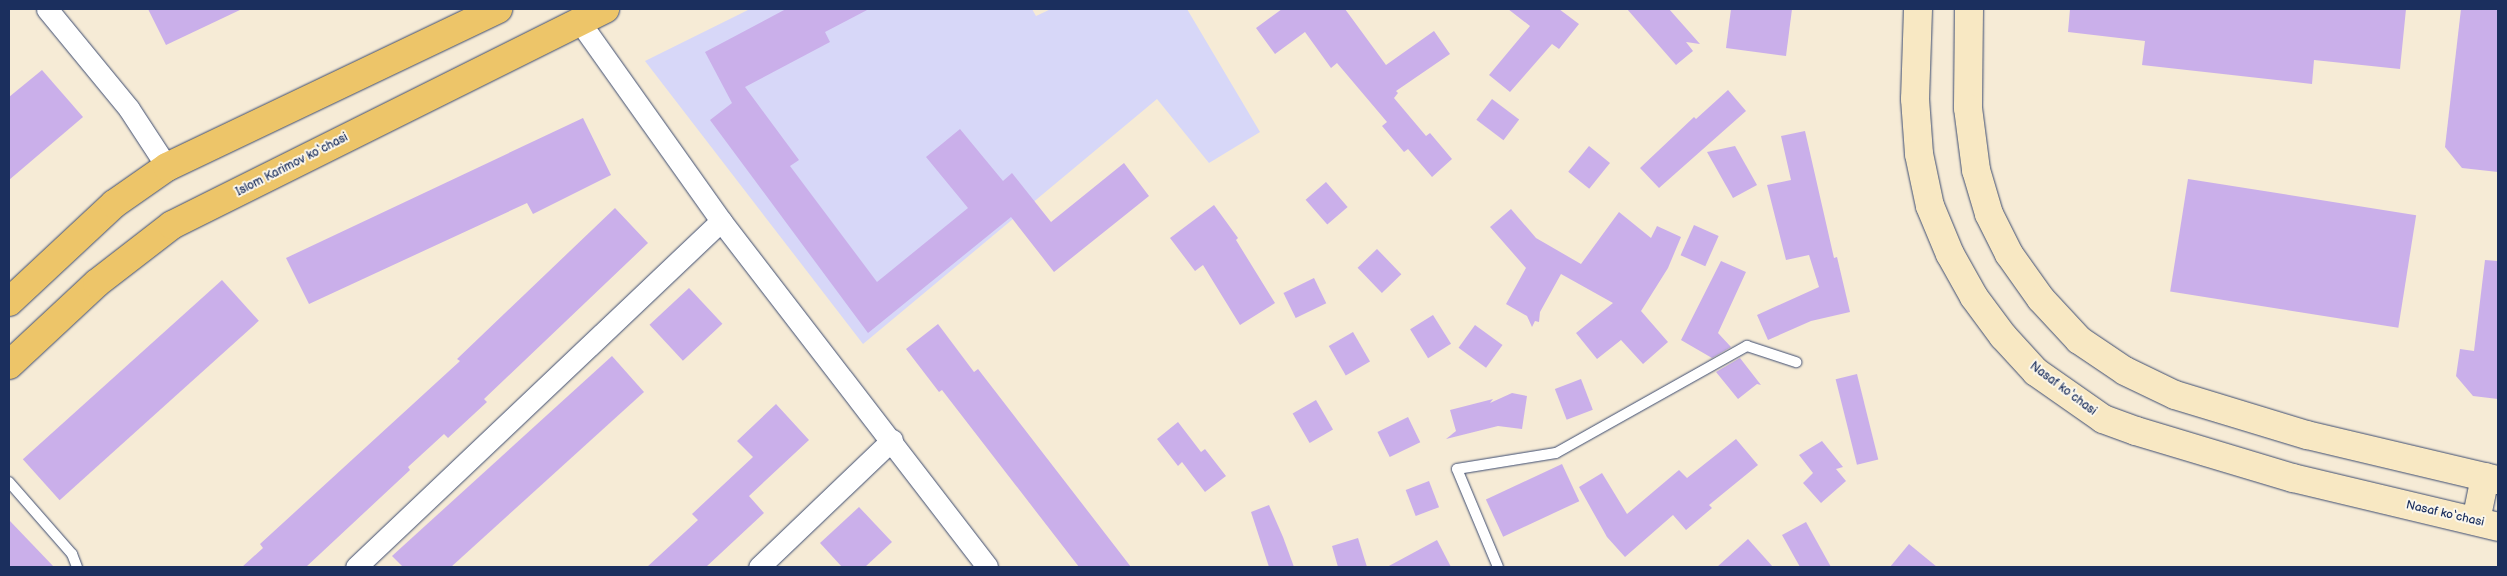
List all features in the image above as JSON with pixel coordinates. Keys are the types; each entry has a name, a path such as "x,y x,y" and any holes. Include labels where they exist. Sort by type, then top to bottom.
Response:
{"main road":[{"path":"9,302 114,204 167,167 498,9"},
{"name":"Islom Karimov ko‘chasi","path":"9,365 97,283 172,225 605,9"},
{"name":"Nasaf ko‘chasi","path":"1918,9 1916,99 1920,154 1930,206 1950,254 1974,297 2002,336 2036,372 2103,418 2136,431 2292,478 2487,524"},
{"path":"1969,9 1968,108 1976,170 1989,214 2009,254 2041,299 2079,340 2125,371 2175,395 2307,435 2492,479 2487,524"}],"street":[{"path":"47,9 129,109 167,167"},
{"path":"579,21 721,221 892,440 988,567"},
{"path":"356,567 721,221"},
{"path":"759,567 892,440"}],"lane":[{"path":"1498,567 1457,469 1556,453 1747,346 1796,362"},
{"path":"9,482 72,554 77,567"}],"shaded area":[{"path":"750,9 1032,9 1036,16 1051,9 1187,9 1260,132 1209,163 1157,99 863,344 645,61"}],"building":[{"path":"148,9 242,9 166,45"},
{"path":"786,9 869,9 825,32 830,42 745,87 799,160 790,166 877,282 968,208 926,157 960,129 1003,181 1012,173 1051,222 1124,163 1149,196 1054,272 1011,217 868,333 710,120 732,103 705,52"},
{"path":"1282,9 1345,9 1386,65 1434,31 1450,54 1396,91 1398,93 1394,98 1426,136 1430,133 1452,159 1432,177 1408,149 1404,152 1382,126 1387,122 1337,63 1331,68 1305,32 1275,54 1256,28"},
{"path":"1508,9 1559,9 1579,24 1559,49 1552,44 1510,92 1489,75 1530,26"},
{"path":"1627,9 1669,9 1700,44 1686,42 1693,51 1676,65"},
{"path":"1731,9 1792,9 1786,56 1726,48"},
{"path":"2070,9 2406,9 2400,69 2314,60 2312,84 2142,65 2145,41 2068,32"},
{"path":"2461,9 2498,9 2498,172 2462,168 2445,147"},
{"path":"42,70 83,117 9,180 9,97"},
{"path":"1728,90 1746,111 1659,188 1640,168 1694,117 1696,119"},
{"path":"1492,99 1519,119 1504,140 1476,120"},
{"path":"583,118 611,175 533,214 527,203 309,304 286,258"},
{"path":"1805,131 1834,258 1837,257 1850,312 1811,321 1768,340 1757,315 1819,287 1809,255 1786,260 1767,185 1791,180 1781,136"},
{"path":"1589,146 1610,163 1589,189 1568,172"},
{"path":"1735,146 1757,185 1733,198 1707,152"},
{"path":"2188,179 2416,215 2398,328 2170,292"},
{"path":"1326,182 1348,207 1327,225 1306,200"},
{"path":"1214,205 1238,238 1236,240 1275,303 1240,325 1203,265 1195,271 1170,238"},
{"path":"615,208 648,243 484,399 487,402 448,438 444,434 408,467 410,470 306,567 242,567 263,548 260,544 460,361 457,359"},
{"path":"1511,209 1536,238 1581,264 1619,212 1651,238 1657,226 1681,237 1668,268 1641,311 1668,342 1643,364 1621,340 1597,359 1576,333 1613,303 1561,274 1540,312 1539,322 1535,321 1532,327 1527,316 1506,304 1526,268 1490,227"},
{"path":"1694,225 1719,236 1705,266 1681,255"},
{"path":"1377,249 1401,274 1382,293 1358,268"},
{"path":"2485,260 2498,261 2498,399 2473,396 2456,376 2460,349 2474,351"},
{"path":"1721,261 1746,272 1718,333 1731,347 1712,358 1681,340"},
{"path":"1314,278 1326,303 1296,318 1283,293"},
{"path":"222,280 259,321 60,500 23,459"},
{"path":"689,288 722,324 683,361 650,325"},
{"path":"1433,315 1451,344 1428,358 1410,329"},
{"path":"938,324 974,372 978,369 1131,567 1079,567 942,390 939,392 906,349"},
{"path":"1475,325 1503,345 1486,368 1459,348"},
{"path":"1353,332 1370,361 1346,375 1329,346"},
{"path":"612,356 644,392 451,567 403,567 392,556"},
{"path":"1740,358 1761,385 1757,384 1738,399 1716,372"},
{"path":"1857,374 1878,459 1857,465 1836,379"},
{"path":"1581,379 1593,410 1567,420 1555,389"},
{"path":"1512,393 1527,396 1522,429 1498,426 1446,439 1456,431 1450,410 1493,399 1490,403"},
{"path":"1316,400 1333,429 1310,443 1293,414"},
{"path":"776,404 809,440 749,496 764,513 706,567 647,567 698,520 692,514 753,457 737,441"},
{"path":"1408,417 1420,442 1390,457 1377,432"},
{"path":"1178,422 1201,452 1205,449 1226,476 1205,492 1182,462 1178,466 1157,439"},
{"path":"1736,439 1758,465 1709,505 1712,508 1686,530 1673,515 1625,557 1607,537 1579,487 1602,473 1627,514 1679,470 1687,478"},
{"path":"1822,441 1843,467 1836,469 1846,481 1821,503 1803,483 1813,473 1799,455"},
{"path":"1562,464 1579,501 1503,537 1486,499"},
{"path":"1429,481 1439,507 1416,516 1406,490"},
{"path":"1269,505 1294,567 1269,567 1251,512"},
{"path":"859,507 892,542 865,567 842,567 820,543"},
{"path":"9,520 54,567 9,567"},
{"path":"1806,522 1831,567 1800,567 1782,535"},
{"path":"1358,538 1367,567 1338,567 1332,546"},
{"path":"1748,539 1773,567 1717,567"},
{"path":"1437,540 1451,567 1387,567"},
{"path":"1909,544 1937,567 1890,567"}]}
